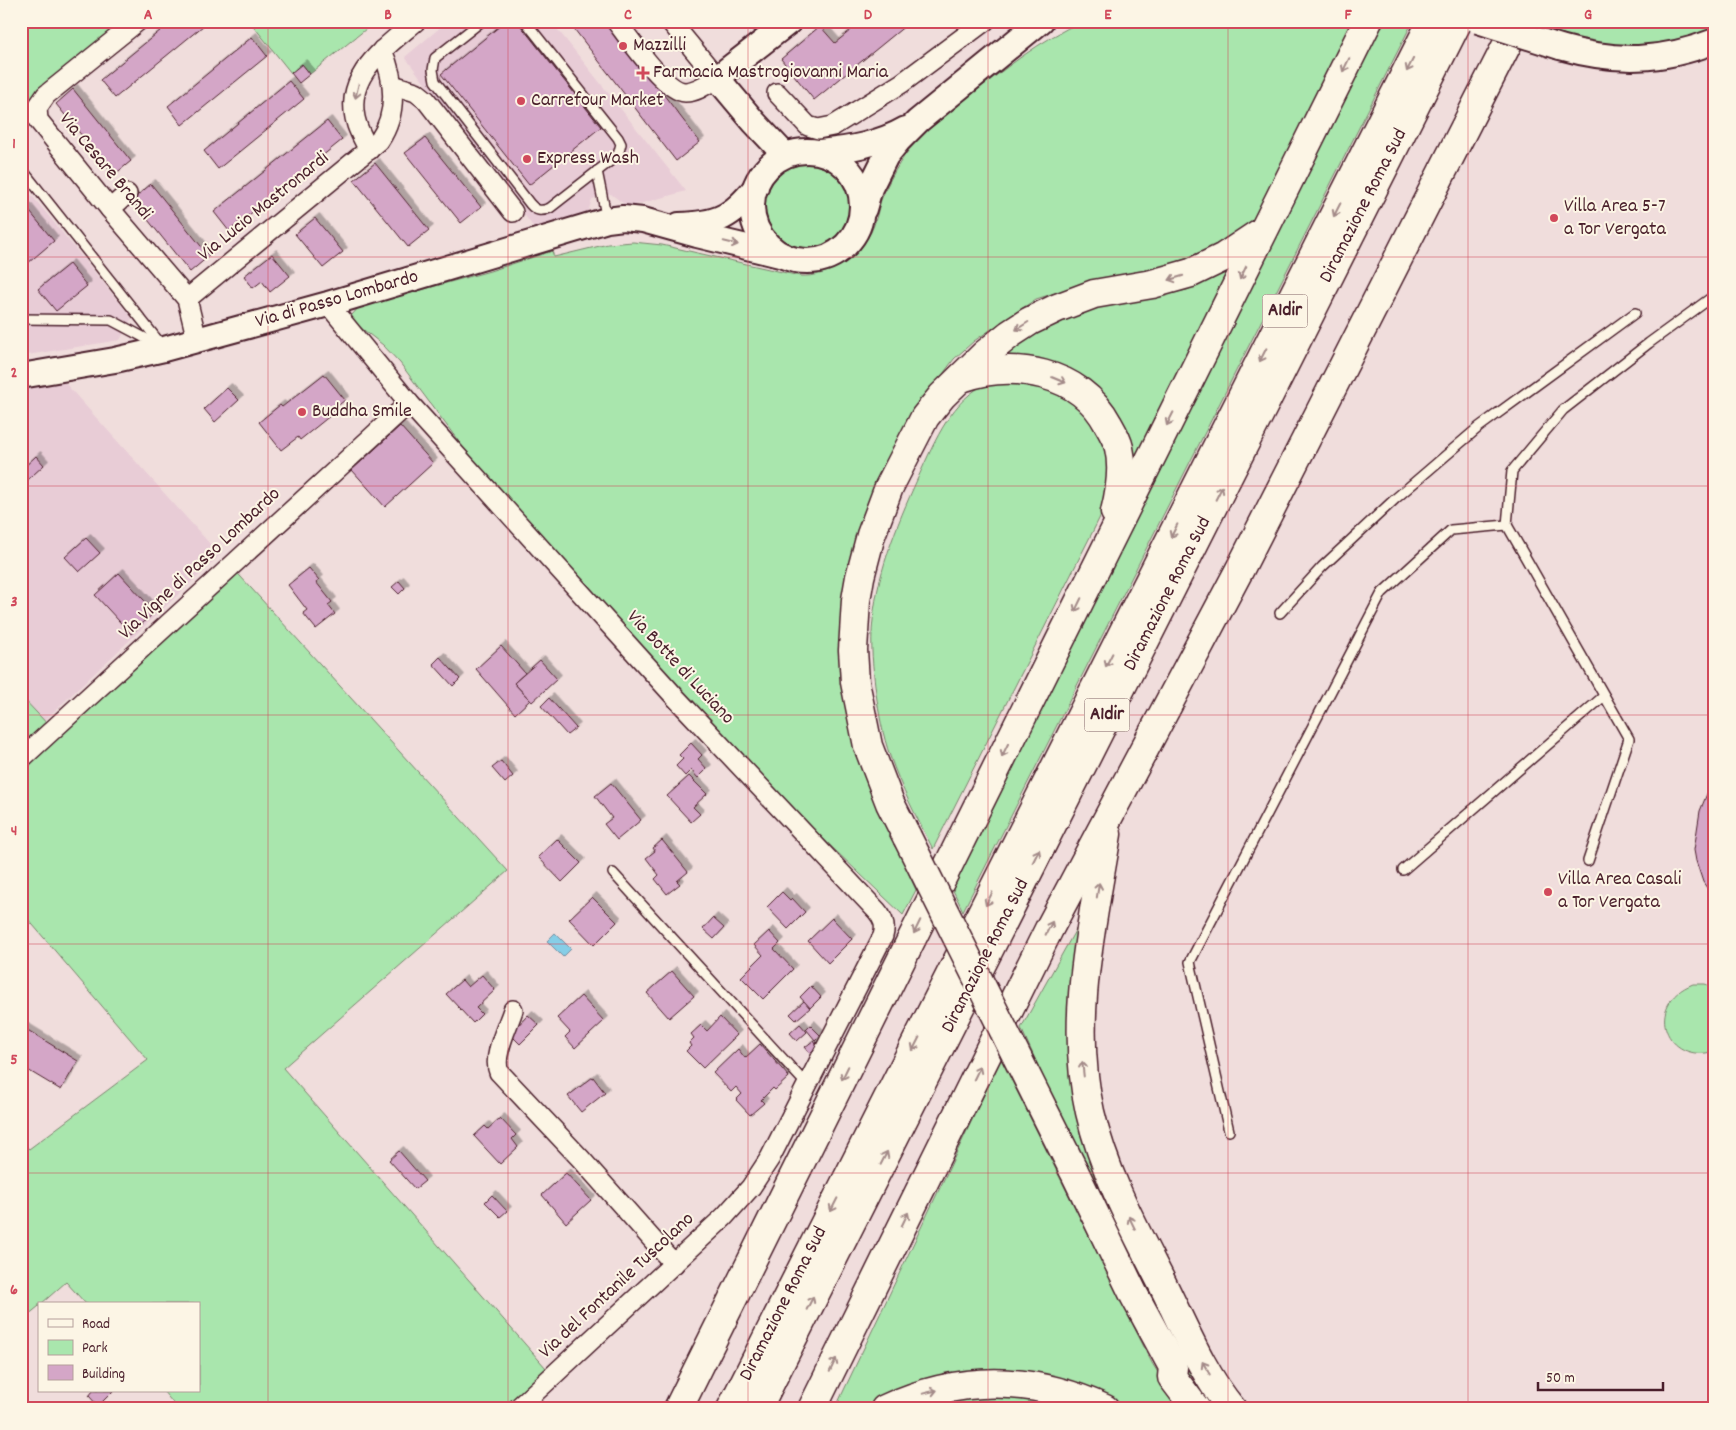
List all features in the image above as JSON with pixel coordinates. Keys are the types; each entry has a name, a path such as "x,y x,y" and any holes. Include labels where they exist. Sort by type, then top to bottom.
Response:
{"highway":[{"path":"678,1409 1368,21"},
{"name":"Diramazione Roma Sud","path":"731,1409 1432,21"},
{"name":"Diramazione Roma Sud","path":"757,1409 1458,21"},
{"path":"812,1409 1049,929 1241,567 1519,21"},
{"path":"1196,1409 1172,1378 1173,1367 1134,1296 1073,1169 907,837 876,770 862,720 853,665 855,611 860,577 869,541 889,487 910,444 930,410 984,355 1010,334 1050,311 1094,294 1160,282 1191,273 1224,257 1264,230"},
{"path":"960,378 994,370 1030,372 1067,383 1085,394 1096,406 1118,443 1121,465 1117,504 1099,561"},
{"path":"1111,813 1089,945 1083,996 1082,1058 1089,1108 1107,1167 1129,1219 1194,1348 1232,1409"},
{"path":"1173,1367 1182,1371 1211,1409"},
{"path":"885,1409 921,1394 939,1389 979,1383 1016,1384 1054,1390 1081,1398 1106,1409"}],"street":[{"name":"Via Cesare Brandi","path":"138,21 46,95 37,108 38,120 110,209 187,299 197,340"},
{"path":"369,150 357,124 354,107 362,73 372,59 416,21"},
{"path":"616,21 665,82 676,90 686,92 696,90 717,78 790,21"},
{"path":"670,21 750,117 786,155"},
{"path":"777,93 808,126 818,129 833,126 902,83 985,21"},
{"path":"918,121 896,135 877,142 843,150 820,152 802,150 786,155 770,165 759,178 753,195 752,213 758,230 769,245 784,256 802,261 820,260 837,252 851,240 856,232 870,188 886,156 899,140 918,121 1041,21"},
{"path":"1478,21 1560,47 1603,57 1641,59 1673,54 1715,41"},
{"name":"Via Lucio Mastronardi","path":"187,299 369,150 384,134 392,109 392,85 389,69 382,50"},
{"path":"392,85 409,89 426,100 514,212"},
{"path":"820,152 844,164 855,178 862,196 862,215"},
{"name":"Via di Passo Lombardo","path":"21,376 115,360 164,349 328,304 607,220 630,218 678,225 694,225 718,220 738,208 756,187"},
{"path":"110,209 127,194"},
{"name":"Via di Passo Lombardo","path":"650,221 697,235 784,256"},
{"name":"Via Botte di Luciano","path":"328,304 410,403 676,698 882,917 884,925 883,936 766,1166 745,1195"},
{"name":"Via Vigne di Passo Lombardo","path":"21,759 410,403"},
{"path":"513,1010 497,1056 499,1072 674,1264"},
{"name":"Via del Fontanile Tuscolano","path":"518,1409 724,1217 745,1195"}],"lane":[{"path":"482,21 439,55 433,63 433,75 435,81 464,119 530,204 538,211 550,208 618,155 621,144 525,21"},
{"path":"21,168 164,349"},
{"path":"597,171 607,220"},
{"path":"1588,861 1629,739 1507,524 1512,471 1564,410 1715,295"},
{"path":"1280,613 1329,560 1395,499 1479,427 1635,313"},
{"path":"21,319 111,320 164,349"},
{"path":"1229,1131 1190,962 1382,593 1451,530 1507,524"},
{"path":"1403,870 1604,696"},
{"path":"613,873 807,1085"}],"shaded area":[{"path":"448,21 551,21 686,191 628,207 611,194 592,199 586,219 538,233 405,57"},
{"path":"21,182 132,318 120,340 21,356"},
{"path":"65,383 220,555 44,721 21,696 21,388"}],"green space":[{"path":"21,21 132,21 21,108"},
{"path":"254,21 376,21 310,74 302,64 291,73 251,23"},
{"path":"1083,21 1352,21 1253,221 1204,252 1168,265 1132,275 1088,283 1036,299 974,341 954,359 932,389 864,537 866,778 916,890 903,915 792,809 654,663 468,454 400,363 383,345 351,320 351,316 359,307 490,271 552,251 554,257 608,244 633,242 662,245 800,276 811,276 831,270 850,257 865,241 873,228 881,200 891,178 904,156 920,138 966,99 1022,56 1052,37"},
{"path":"1382,21 1413,21 963,911 950,884"},
{"path":"1531,21 1715,21 1715,31 1671,46 1611,50 1528,26"},
{"path":"807,164 823,167 837,176 846,190 849,206 846,222 837,236 823,245 807,248 791,245 777,236 768,222 765,206 768,190 777,176 791,167"},
{"path":"1235,267 1130,469 1114,412 999,362 1020,341 1040,328 1092,307 1187,290"},
{"path":"997,379 1070,393 1112,453 1105,505 933,849 899,780 883,733 872,656 872,629 880,581 891,543 935,441 951,415 970,394 983,385"},
{"path":"231,566 508,871 283,1068 553,1376 517,1409 178,1409 164,1392 200,1392 200,1302 84,1302 66,1282 43,1302 38,1302 38,1307 21,1321 21,1141 29,1149 148,1060 21,911 21,696 53,730"},
{"path":"1081,920 1076,1081 1193,1374 1191,1377 1188,1375 1165,1332 1122,1246 1021,1028"},
{"path":"1693,984 1705,984 1715,988 1715,1051 1698,1053 1684,1050 1673,1042 1666,1031 1665,1018 1668,1005 1677,993"},
{"path":"1001,1059 1152,1363 1183,1409 1125,1409 1116,1403 1061,1381 878,1409 835,1409"},
{"path":"980,1396 1019,1397 1081,1409 919,1409"}],"water":[{"path":"555,933 571,949 563,957 547,941"}],"building":[{"path":"172,21 209,21 115,98 100,80"},
{"name":"Carrefour Market","path":"506,21 517,21 601,127 529,185 441,74"},
{"path":"568,21 607,21 700,142 676,161"},
{"path":"862,21 911,21 814,100 781,59 820,26 835,43"},
{"path":"252,37 267,56 182,125 168,106"},
{"path":"302,64 310,74 299,83 291,73"},
{"path":"289,81 304,99 218,169 204,151"},
{"path":"73,89 131,161 114,175 56,104"},
{"path":"327,121 342,140 229,231 214,212"},
{"path":"425,138 481,207 461,223 405,153"},
{"path":"375,163 429,230 408,247 354,180"},
{"path":"151,184 209,256 190,272 132,200"},
{"path":"21,201 54,241 21,269"},
{"path":"315,218 343,252 323,268 295,234"},
{"path":"272,254 290,276 270,292 262,281 253,288 244,276"},
{"path":"69,264 87,286 56,311 38,289"},
{"path":"324,374 345,400 329,413 331,415 300,440 298,437 281,450 259,422 280,405 282,407"},
{"path":"227,388 239,400 215,422 204,409"},
{"path":"400,426 433,463 385,507 352,470"},
{"path":"36,456 44,465 21,486 21,470"},
{"path":"86,538 100,553 79,572 65,557"},
{"path":"309,568 319,580 316,582 332,602 328,605 335,614 316,629 303,613 307,610 288,585"},
{"path":"119,573 155,612 131,634 95,595"},
{"path":"399,581 405,588 399,594 392,587"},
{"path":"501,646 525,673 514,683 530,700 515,714 476,669"},
{"path":"440,657 460,679 453,686 433,664"},
{"path":"540,660 557,679 532,702 514,683"},
{"path":"549,698 576,728 567,735 541,706"},
{"path":"691,743 702,755 698,759 707,769 698,778 691,770 685,776 676,766 683,759 679,755"},
{"path":"501,761 513,776 505,783 492,768"},
{"path":"1715,774 1715,900 1703,882 1694,850 1700,811"},
{"path":"689,776 707,794 693,807 700,814 691,822 667,796"},
{"path":"611,783 641,820 617,840 604,824 612,818 595,796"},
{"path":"557,839 581,863 562,882 538,857"},
{"path":"662,840 688,872 677,881 680,884 667,894 655,879 659,875 646,858 655,851 653,848"},
{"path":"782,892 790,900 792,898 805,912 788,929 767,907"},
{"path":"592,897 617,922 594,945 569,919"},
{"path":"713,918 724,928 714,939 703,929"},
{"path":"832,918 852,939 828,963 808,941"},
{"path":"769,931 780,943 774,949 793,969 763,999 741,977 763,955 754,945"},
{"path":"672,971 694,996 669,1018 647,993"},
{"path":"482,975 495,990 476,1008 482,1014 473,1023 446,994 462,980 468,987"},
{"path":"811,986 821,997 810,1008 800,997"},
{"path":"581,996 604,1021 575,1048 565,1037 570,1032 557,1018"},
{"path":"804,1001 810,1008 796,1020 790,1014"},
{"path":"528,1015 539,1025 520,1044 510,1034"},
{"path":"720,1017 737,1035 703,1068 686,1051 691,1046 689,1043 694,1038 691,1034 701,1025 707,1031"},
{"path":"800,1024 807,1032 797,1041 790,1033"},
{"path":"810,1025 820,1035 815,1040 806,1029"},
{"path":"21,1026 78,1061 61,1090 21,1066"},
{"path":"814,1040 818,1046 810,1053 805,1047"},
{"path":"760,1044 789,1077 775,1090 773,1088 761,1100 764,1103 750,1115 736,1100 742,1094 736,1087 731,1092 713,1073 738,1049 745,1058"},
{"path":"593,1077 605,1093 581,1112 568,1096"},
{"path":"500,1118 516,1135 512,1139 518,1147 500,1164 474,1136 485,1126 488,1129"},
{"path":"399,1151 425,1181 415,1189 389,1160"},
{"path":"566,1173 591,1200 566,1223 542,1195"},
{"path":"492,1195 507,1211 500,1217 485,1202"},
{"path":"92,1392 112,1392 98,1406 89,1396"}],"place":[{"name":"Mazzilli","path":"623,46"},
{"name":"Farmacia Mastrogiovanni Maria","path":"643,73"},
{"name":"Carrefour Market","path":"521,101"},
{"name":"Express Wash","path":"527,159"},
{"name":"Villa Area 5-7 a Tor Vergata","path":"1554,218"},
{"name":"Buddha Smile","path":"302,412"},
{"name":"Villa Area Casali a Tor Vergata","path":"1548,892"}]}
